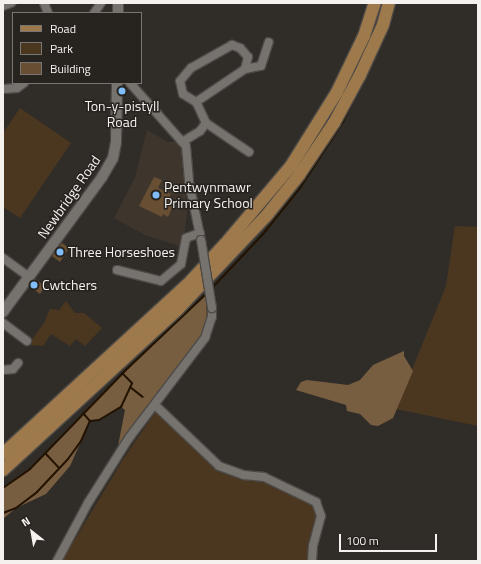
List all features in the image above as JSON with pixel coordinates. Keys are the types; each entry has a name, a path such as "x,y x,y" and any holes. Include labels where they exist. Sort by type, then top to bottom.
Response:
{"main road":[{"path":"3,454 187,285 281,178 314,132 337,92 364,36 375,3"},
{"path":"3,470 176,310 267,215 300,175 334,123 360,75 383,25 389,3"}],"street":[{"path":"3,6 10,3"},
{"path":"95,12 101,3"},
{"path":"196,102 245,69 261,66 269,42"},
{"path":"245,69 248,57 240,48 232,45 191,68 180,81 183,94 196,102 206,123 249,152"},
{"path":"3,89 17,88 23,84"},
{"name":"Newbridge Road","path":"3,312 102,177 113,158 116,142 117,84"},
{"path":"57,561 92,497 129,438 205,338 212,317 212,308 186,146 131,84"},
{"path":"182,142 200,130 206,123"},
{"path":"117,270 161,281 181,264 186,238 201,237"},
{"path":"3,258 28,276"},
{"path":"3,323 27,341"},
{"path":"3,370 13,369 18,363"},
{"path":"154,405 219,466 244,475 264,477 316,502 320,507 321,516 312,546 312,561"}],"shaded area":[{"name":"Pentwynmawr Primary School","path":"147,130 168,142 177,142 183,152 187,213 184,235 180,246 147,236 114,218 135,178"},
{"path":"206,294 207,324 203,334 118,446 125,410 121,407 99,420 90,421 70,466 46,494 16,508 3,519 3,488 30,469 128,368"},
{"path":"404,351 404,356 413,371 393,418 378,426 371,425 360,414 347,411 346,405 296,390 301,382 307,380 348,385 360,380 373,365"}],"green space":[{"path":"20,108 71,143 20,218 3,207 3,133"},
{"path":"455,226 478,227 478,426 396,409 446,286"},
{"path":"66,301 75,313 84,313 102,328 85,346 76,339 70,346 51,334 43,346 28,345 44,323 50,309 59,310"},
{"path":"156,411 219,470 232,476 264,481 314,505 318,511 310,539 309,561 62,561 122,461"}],"building":[{"path":"154,177 162,180 158,188 171,194 169,198 175,201 168,217 163,214 162,217 139,206"},
{"path":"62,243 69,248 60,262 52,256"},
{"path":"35,279 45,286 40,294 30,287"}],"waterway":[{"path":"212,288 263,234 300,188 343,122 356,94"},
{"path":"3,488 30,469 128,368 207,293"},
{"path":"3,513 16,508 37,492 68,459 81,441 90,421 99,420 121,407 132,383 122,373"},
{"path":"130,387 143,397"},
{"path":"83,413 90,421"},
{"path":"46,454 59,468"}],"place":[{"name":"Ton-y-pistyll Road","path":"122,91"},
{"name":"Pentwynmawr Primary School","path":"156,195"},
{"name":"Three Horseshoes","path":"60,252"},
{"name":"Cwtchers","path":"34,285"}]}
